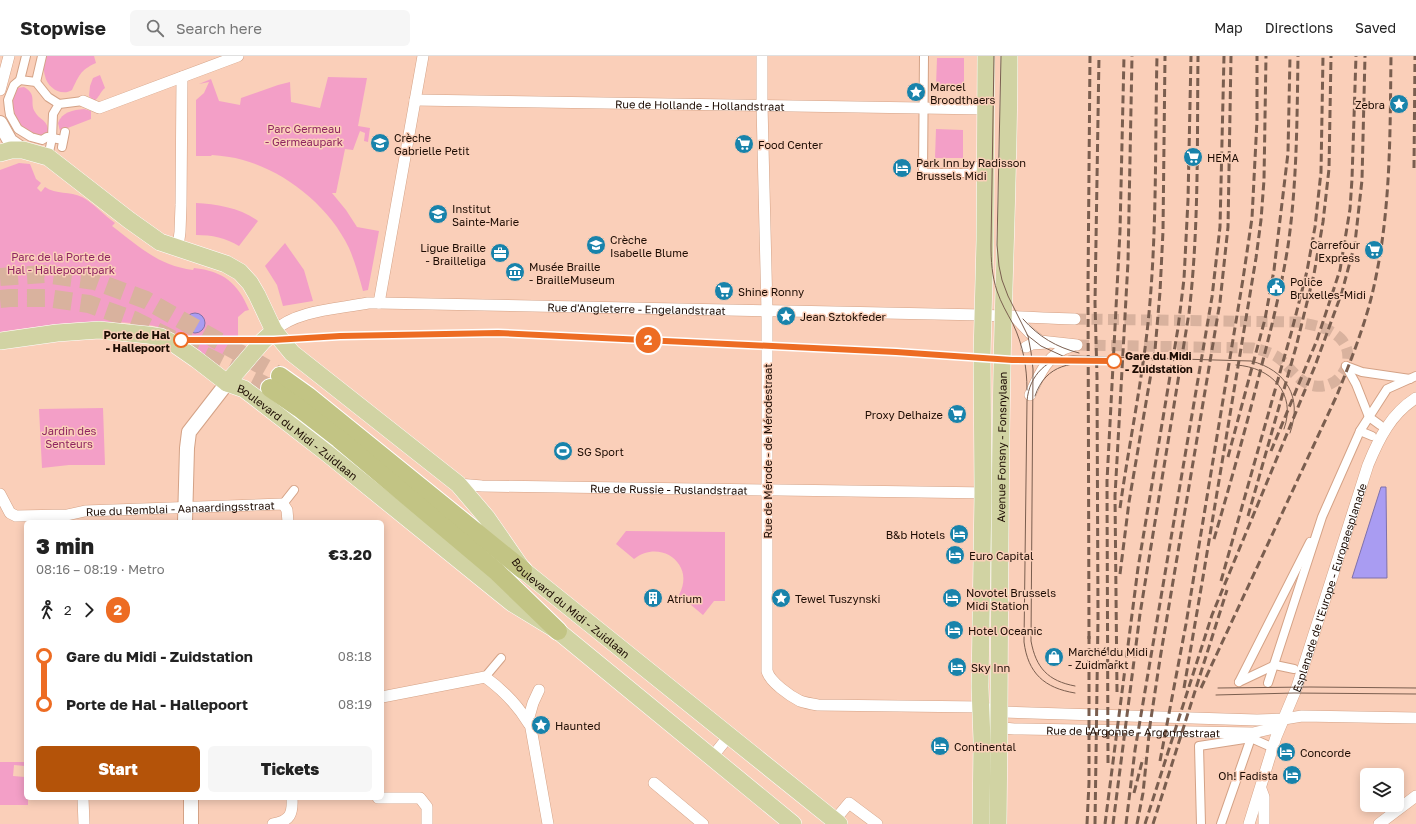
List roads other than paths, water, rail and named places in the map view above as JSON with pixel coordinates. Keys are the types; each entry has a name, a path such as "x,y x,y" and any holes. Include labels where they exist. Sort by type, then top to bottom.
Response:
{"highway":[{"name":"Boulevard du Midi - Zuidlaan","path":"523,570 308,396 275,382 299,408 339,439 496,571 558,631"}],"main road":[{"name":"Avenue Fonsny - Fonsnylaan","path":"986,56 980,687 993,714"},
{"name":"Avenue Fonsny - Fonsnylaan","path":"993,714 1000,493 1009,316 1009,56"},
{"path":"0,153 11,150 44,147 130,220 160,242 226,264 240,272 257,295 274,331 292,353 458,484 487,518 523,570"},
{"name":"Boulevard du Midi - Zuidlaan","path":"0,341 57,333 99,330 161,337 173,343 227,383 244,389 328,454 512,603 558,631 793,824"},
{"path":"227,383 263,341 274,331"},
{"name":"Boulevard du Midi - Zuidlaan","path":"523,570 836,822"},
{"path":"981,824 982,741 993,714"},
{"path":"993,714 998,824"}],"street":[{"path":"9,56 10,84 8,100 10,115 15,130 31,137 44,147"},
{"path":"10,84 26,56"},
{"path":"36,82 42,56"},
{"path":"36,82 48,96 59,104 83,101 99,108 238,56"},
{"path":"379,302 423,56"},
{"name":"Rue de Mérode - de Mérodestraat","path":"762,56 767,311 766,491 767,664 769,677"},
{"path":"924,56 923,173 971,173 974,166 978,166"},
{"path":"178,247 182,205 182,77"},
{"path":"10,84 36,82"},
{"name":"Rue de Hollande - Hollandstraat","path":"415,100 985,109"},
{"path":"44,147 52,138 52,114 59,104"},
{"path":"0,123 10,141 23,150"},
{"path":"44,147 47,138 63,140"},
{"name":"Rue d'Angleterre - Engelandstraat","path":"274,331 281,324 297,316 379,302 983,315 1075,319"},
{"path":"1009,316 1040,341 1077,345 1063,348 1055,353 1039,376 1030,395"},
{"path":"1026,347 1032,344 1053,343"},
{"path":"1380,425 1369,417 1356,384 1346,366 1362,372 1414,379"},
{"path":"1294,669 1274,665 1239,682 1322,517 1360,431 1387,389 1414,379"},
{"path":"186,515 187,448 189,432 227,383"},
{"name":"Esplanade de l'Europe - Europaesplanade","path":"1249,824 1276,738 1297,686 1368,465 1386,428 1398,414 1416,398"},
{"path":"1360,431 1372,436"},
{"name":"Rue de Russie - Ruslandstraat","path":"458,484 482,486 766,491 1000,493"},
{"name":"Rue du Remblai - Aanaardingsstraat","path":"0,494 10,512 16,516 67,518 85,511 186,515 283,504 294,490"},
{"path":"283,504 287,510 288,520"},
{"path":"1268,683 1322,517"},
{"path":"384,697 485,677 501,658"},
{"path":"485,677 501,688 513,701 529,724"},
{"name":"Rue de l'Argonne - Argonnestraat","path":"769,677 792,696 805,702 818,705 993,714 1051,713 1257,720 1284,719 1302,716 1416,718"},
{"path":"539,690 530,711 529,724 548,824"},
{"path":"1051,713 1051,730"},
{"name":"Rue de l'Argonne - Argonnestraat","path":"993,714 1004,728 1051,730 1253,733 1270,729 1284,719"},
{"path":"712,757 729,736"},
{"path":"1201,824 1199,746 1251,738 1270,746"},
{"path":"1221,824 1251,738"},
{"path":"654,783 704,824"},
{"name":"Esplanade de l'Europe - Europaesplanade","path":"1260,788 1264,797 1264,824"},
{"path":"1379,824 1416,796"},
{"path":"384,798 420,798 427,807 427,824"},
{"path":"82,800 84,824"},
{"path":"191,800 192,824"},
{"path":"273,824 281,822 289,816 292,808 292,800"},
{"path":"836,822 850,803 877,824"}],"tunnel":[{"path":"0,277 44,274 95,281 146,300 280,376"},
{"path":"0,299 47,298 89,304 134,320 270,388"},
{"path":"1075,319 1298,322 1320,327 1335,334 1340,338 1348,354 1347,363 1339,378 1333,383 1324,386 1315,386 1298,378 1276,356 1253,348 1077,345"}],"tram line":[{"path":"994,56 991,245 992,268 995,285 1022,348 1027,390"},
{"path":"1001,56 997,245 999,266 1008,296 1028,336 1033,369 1031,641 1036,659 1045,672 1057,681 1075,686"},
{"path":"1023,319 1035,331 1048,340 1063,348 1079,353"},
{"path":"1027,335 1041,346 1065,357"},
{"path":"1075,693 1064,691 1046,683 1039,677 1029,662 1024,642 1027,401 1032,383 1041,369 1056,360 1073,356 1251,361 1274,371 1282,378 1288,387 1293,397 1294,408 1290,433"},
{"path":"1035,396 1040,385 1053,371 1071,364 1102,363"},
{"path":"1236,365 1249,367 1260,371 1278,384 1284,393 1287,404 1287,416 1284,429"},
{"path":"1218,688 1416,688"},
{"path":"1216,695 1294,693 1416,694"}],"railway":[{"path":"1089,639 1088,287 1090,56"},
{"path":"1095,824 1098,619 1097,377 1095,303 1099,56"},
{"path":"1108,763 1107,481 1120,231 1124,56"},
{"path":"1117,692 1115,496 1128,262 1132,56"},
{"path":"1120,508 1143,362 1152,281 1155,217 1157,56"},
{"path":"1120,574 1129,502 1155,350 1163,231 1165,56"},
{"path":"1105,824 1138,568 1178,328 1184,279 1188,200 1191,56"},
{"path":"1113,824 1140,614 1189,313 1196,217 1198,56"},
{"path":"1126,824 1135,750 1212,297 1220,227 1224,56"},
{"path":"1137,824 1143,793 1150,725 1160,659 1220,302 1228,227 1231,56"},
{"path":"1160,761 1186,624 1252,218 1257,120 1257,56"},
{"path":"1184,688 1256,258 1261,220 1264,180 1266,56"},
{"path":"1228,457 1265,319 1274,270 1288,153 1290,56"},
{"path":"1214,539 1254,397 1275,311 1288,246 1295,175 1298,56"},
{"path":"1221,581 1292,330 1307,271 1315,227 1321,172 1323,56"},
{"path":"1248,516 1296,347 1314,274 1323,222 1329,169 1331,56"},
{"path":"1271,451 1317,340 1340,270 1350,209 1356,56"},
{"path":"1145,824 1212,615 1315,366 1342,292 1355,243 1362,180 1365,56"},
{"path":"1201,688 1337,395 1367,314 1380,257 1387,200 1390,143 1391,56"},
{"path":"1414,168 1415,56"},
{"path":"1153,824 1227,590"},
{"path":"1087,824 1089,783 1089,633"},
{"path":"1134,793 1143,758"}],"metro line":[{"name":"2","path":"181,340 274,340 340,336 498,333 896,352 1012,360 1114,361"}],"place":[{"name":"Marcel Broodthaers","path":"916,92"},
{"name":"Zebra","path":"1399,104"},
{"name":"Crèche Gabrielle Petit","path":"380,143"},
{"name":"Food Center","path":"744,144"},
{"name":"HEMA","path":"1193,157"},
{"name":"Park Inn by Radisson Brussels Midi","path":"902,168"},
{"name":"Institut Sainte-Marie","path":"438,214"},
{"name":"Crèche Isabelle Blume","path":"596,245"},
{"name":"Carrefour Express","path":"1374,250"},
{"name":"Ligue Braille - Brailleliga","path":"500,253"},
{"name":"Musée Braille - BrailleMuseum","path":"515,272"},
{"name":"Police Bruxelles-Midi","path":"1276,287"},
{"name":"Shine Ronny","path":"724,291"},
{"name":"Jean Sztokfeder","path":"786,316"},
{"name":"Porte de Hal - Hallepoort","path":"181,340"},
{"name":"Gare du Midi - Zuidstation","path":"1114,361"},
{"name":"Proxy Delhaize","path":"957,414"},
{"name":"SG Sport","path":"563,451"},
{"name":"B&b Hotels","path":"959,534"},
{"name":"Euro Capital","path":"955,555"},
{"name":"Atrium","path":"653,598"},
{"name":"Tewel Tuszynski","path":"781,598"},
{"name":"Novotel Brussels Midi Station","path":"952,598"},
{"name":"Hotel Oceanic","path":"954,630"},
{"name":"Marché du Midi - Zuidmarkt","path":"1054,657"},
{"name":"Sky Inn","path":"957,667"},
{"name":"Haunted","path":"541,725"},
{"name":"Continental","path":"940,746"},
{"name":"Concorde","path":"1286,752"},
{"name":"Oh! Fadista","path":"1292,775"}],"park label":[{"name":"Parc Germeau - Germeaupark","path":"304,134"},
{"name":"Parc de la Porte de Hal - Hallepoortpark","path":"61,262"},
{"name":"Jardin des Senteurs","path":"69,436"}]}
